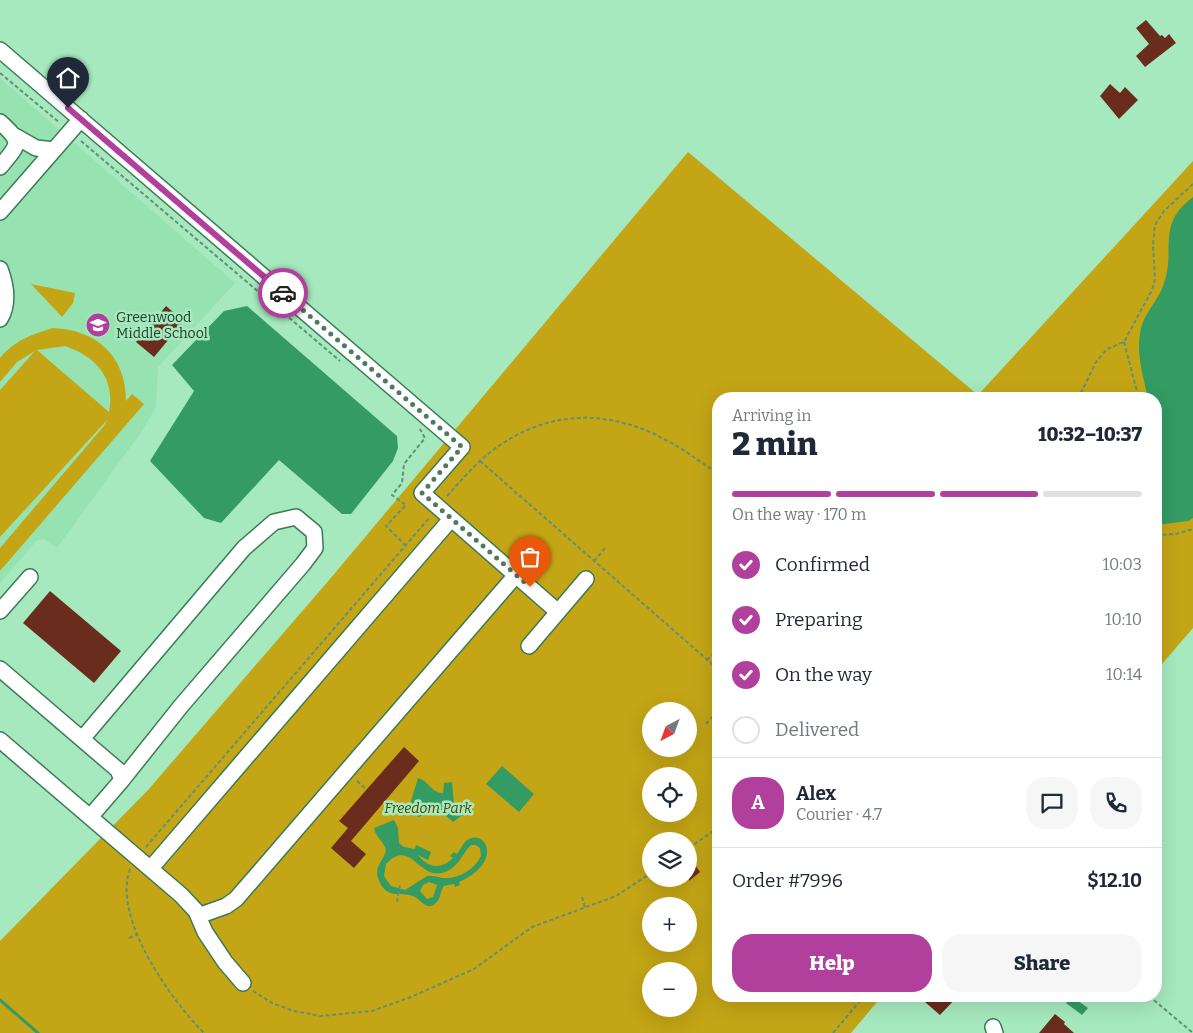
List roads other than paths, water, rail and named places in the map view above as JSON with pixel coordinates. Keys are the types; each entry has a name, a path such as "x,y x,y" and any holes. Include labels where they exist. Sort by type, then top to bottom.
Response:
{"lane":[{"path":"0,50 462,447 422,493 558,612"},
{"path":"0,212 81,119"},
{"path":"0,122 15,136 36,148 54,150"},
{"path":"0,167 15,148 15,136"},
{"path":"0,269 5,283 5,311 0,320"},
{"path":"82,740 244,548 274,522 296,517 314,532 314,548 303,564 120,775 90,816"},
{"path":"151,868 450,519"},
{"path":"198,916 226,906 236,899 516,575"},
{"path":"0,612 30,577"},
{"path":"529,646 586,579"},
{"path":"0,669 120,775"},
{"path":"0,740 181,895 198,916 205,932 225,962 243,983"}],"waterway":[{"path":"0,1000 38,1033"}],"place":[{"name":"Greenwood Middle School","path":"98,325"}],"park label":[{"name":"Freedom Park","path":"428,808"}]}
